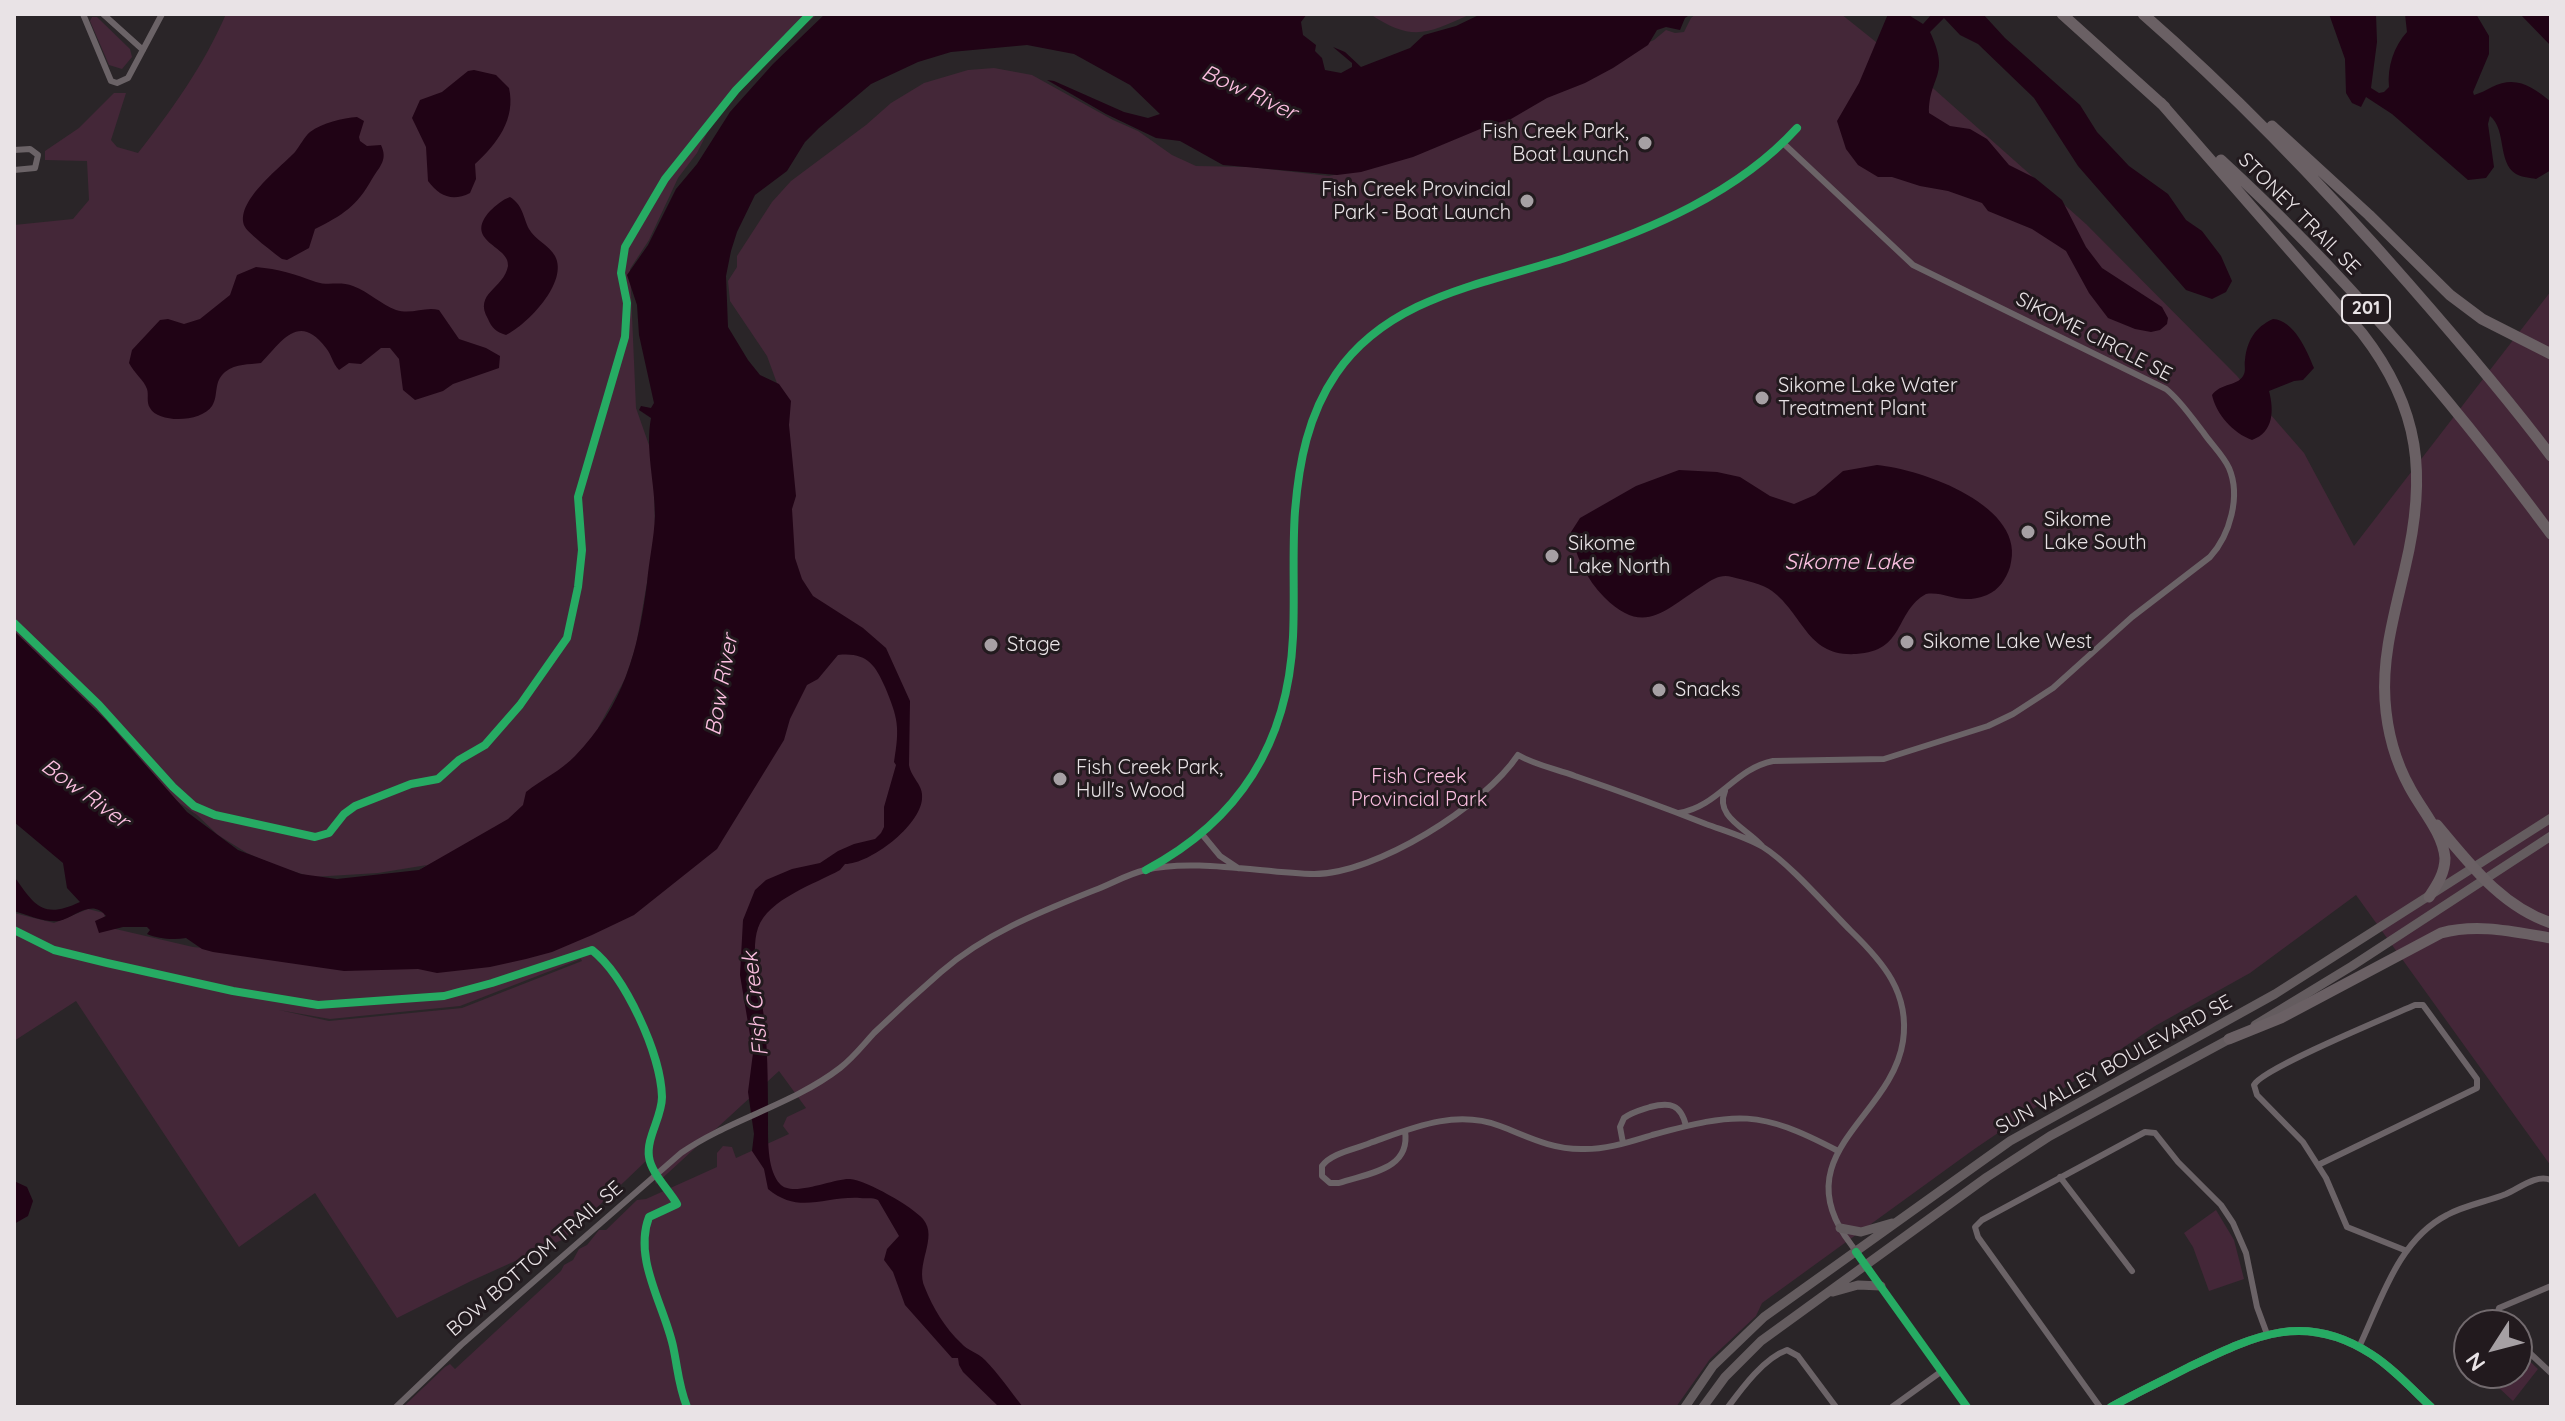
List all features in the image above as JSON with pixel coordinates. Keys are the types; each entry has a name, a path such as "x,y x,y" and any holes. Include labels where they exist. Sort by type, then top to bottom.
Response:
{"highway":[{"name":"STONEY TRAIL SE","path":"2062,14 2284,220 2463,420 2551,534"},
{"name":"STONEY TRAIL SE","path":"2143,14 2196,60 2361,230 2504,394 2551,456"},
{"path":"2196,60 2287,139 2450,295 2493,325 2551,354"},
{"path":"2161,103 2362,333 2389,371 2407,411 2415,453 2417,493 2406,564 2389,636 2384,689 2393,747 2404,777 2440,842 2444,856 2441,876 2429,897"},
{"path":"2419,803 2485,879 2514,906 2551,923"},
{"path":"2229,1039 2281,1018 2441,933 2481,928 2551,938"}],"main road":[{"name":"SUN VALLEY BOULEVARD SE","path":"1685,1407 1713,1366 1777,1307 2010,1141 2237,1017 2551,818"},
{"name":"SUN VALLEY BOULEVARD SE","path":"1703,1407 1750,1350 2028,1150 2229,1039 2352,966 2551,836"},
{"path":"1840,1228 1861,1232 1903,1218"},
{"path":"1819,1298 1847,1287 1865,1284 1881,1286"}],"street":[{"path":"83,14 111,81 117,83 128,78 162,14"},
{"path":"103,14 143,50"},
{"name":"SIKOME CIRCLE SE","path":"1679,813 1705,806 1753,767 1762,764 1773,761 1884,759 1968,734 2013,714 2053,688 2132,617 2210,557 2220,546 2228,527 2234,496 2226,463 2183,406 2166,389 1913,265 1783,143"},
{"path":"14,150 30,149 38,155 38,162 35,168 14,170"},
{"path":"1201,833 1220,856 1242,869 1340,871 1370,861 1453,818 1501,776 1518,755 1679,813 1765,848"},
{"path":"1728,786 1722,799 1726,813 1754,835 1878,957 1893,979 1901,1003 1904,1031 1897,1063 1884,1088 1838,1151 1829,1172 1830,1209 1856,1252 1967,1407"},
{"name":"BOW BOTTOM TRAIL SE","path":"396,1407 461,1345 671,1161 689,1147 794,1095 842,1066 944,969 985,940 1031,916 1146,870 1175,867 1242,869"},
{"path":"2318,1165 2477,1088 2477,1079 2423,1005 2415,1005 2256,1080 2254,1085 2255,1093 2303,1142 2334,1194 2347,1227 2407,1251"},
{"path":"1623,1143 1620,1127 1624,1118 1663,1104 1679,1108 1686,1126"},
{"path":"1405,1131 1405,1149 1397,1162 1339,1183 1330,1183 1324,1178 1322,1166 1328,1159 1405,1131 1435,1122 1466,1119 1497,1125 1561,1148 1589,1149 1726,1118 1761,1120 1793,1129 1838,1151"},
{"path":"2100,1407 1975,1232 1975,1227 1982,1220 2145,1132 2155,1133 2178,1162 2221,1205 2233,1223 2246,1253 2257,1307 2267,1334"},
{"path":"2060,1177 2132,1271"},
{"path":"2359,1347 2407,1251 2427,1228 2447,1215 2504,1195 2540,1178 2551,1180"},
{"path":"2499,1309 2551,1286"},
{"path":"2111,1407 2243,1341 2267,1334 2297,1331 2318,1332 2359,1347 2384,1363 2431,1407"},
{"path":"1728,1407 1763,1367 1787,1350 1798,1356 1836,1407"},
{"path":"2533,1356 2551,1373"},
{"path":"1892,1407 1942,1371"}],"green space":[{"path":"226,14 818,14 752,75 709,129 697,153 678,178 649,240 630,269 636,408 650,448 655,536 636,646 625,679 598,728 649,749 419,870 427,865 378,873 312,877 247,853 218,835 197,815 168,795 14,640 14,225 73,219 89,200 87,161 45,160 45,151 79,128 114,93 126,93 111,140 117,147 138,153 186,86"},
{"path":"1370,14 1471,14 1431,30 1410,32"},
{"name":"Fish Creek Provincial Park","path":"1696,14 1841,14 1926,82 2086,224 2237,376 2304,453 2354,546 2551,291 2551,1166 2356,895 2250,973 2155,1026 1973,1150 1762,1303 1756,1316 1710,1359 1676,1407 403,1407 445,1367 450,1364 455,1369 564,1265 573,1260 579,1249 587,1245 599,1230 606,1230 637,1200 646,1199 717,1167 717,1153 723,1146 732,1147 736,1158 789,1134 783,1126 787,1117 806,1108 779,1071 656,1184 646,1161 564,1239 397,1318 315,1193 239,1247 76,1001 14,1041 14,913 54,923 88,909 104,913 107,927 193,947 259,954 493,945 782,397 767,356 730,301 728,281 737,267 737,256 772,202 791,181 891,103 924,83 968,70 994,68 1032,75 1138,131 1172,155 1196,166 1250,167 1329,176 1374,167 1654,40 1666,30 1684,32","holes":["582,961 462,1008 329,1021 279,1010 330,1019 460,1006"]},
{"path":"92,17 97,17 130,49 132,57 122,69 109,65 90,21"},
{"path":"2216,1210 2234,1240 2244,1279 2209,1291 2193,1247 2184,1233"},
{"path":"2500,1389 2522,1389 2513,1401"}],"water":[{"path":"825,14 1307,14 1301,22 1303,35 1316,45 1315,51 1322,58 1325,70 1341,73 1352,67 1352,63 1333,47 1345,52 1361,67 1410,48 1424,35 1456,26 1481,14 1691,14 1685,18 1680,30 1666,27 1657,30 1648,45 1613,68 1547,98 1511,119 1413,157 1361,172 1337,175 1223,165 1180,141 1156,138 1047,80 1124,112 1148,118 1160,114 1130,85 1074,54 1027,45 951,52 918,62 871,84 805,142 787,171 755,195 737,232 726,276 728,327 760,375 779,384 791,401 789,425 796,496 792,509 795,558 802,579 813,596 863,628 886,648 910,701 909,765 922,794 913,821 892,842 867,858 845,864 840,870 782,901 763,918 758,928 755,963 765,1024 771,1165 776,1179 786,1188 850,1179 889,1195 923,1219 929,1234 922,1279 932,1303 955,1337 985,1360 1023,1407 999,1407 963,1372 958,1358 952,1358 905,1305 893,1272 884,1260 887,1249 899,1236 878,1200 847,1198 801,1203 779,1197 768,1189 764,1169 752,1151 754,1134 748,1092 753,1053 740,975 743,920 755,890 766,880 792,869 820,863 854,844 875,839 884,827 884,807 896,765 897,723 881,679 863,658 838,655 818,679 807,685 790,719 784,740 717,849 634,915 552,952 490,967 437,973 418,969 344,971 213,952 202,949 186,938 151,936 147,934 150,930 147,927 123,927 99,933 95,921 106,916 95,909 83,910 59,921 14,911 14,876 28,896 41,907 57,909 80,902 67,888 63,863 14,822 14,631 106,720 187,812 238,850 301,874 337,879 419,870 508,819 523,805 526,792 575,756 606,717 626,676 639,632 654,533 655,504 649,442 651,418 639,410 641,406 651,408 654,403 639,335 637,305 627,275 648,245 676,189 697,164 730,112 773,64"},
{"path":"1888,14 1907,14 1923,24 1932,14 1983,14 2005,38 2080,105 2097,132 2129,166 2168,194 2186,220 2202,231 2221,256 2232,281 2226,292 2212,299 2186,290 2078,166 2034,98 1978,44 1960,35 1944,18 1930,32 1939,67 1929,113 1950,126 1970,129 1987,139 2009,165 2035,178 2062,200 2086,247 2102,268 2162,307 2168,318 2167,324 2151,332 2108,318 2089,293 2066,251 2032,229 1988,211 1982,203 1892,177 1878,177 1858,165 1846,149 1837,121 1859,83"},
{"path":"2329,14 2376,14 2377,42 2371,88 2379,93 2389,87 2392,57 2407,32 2405,14 2476,14 2489,36 2489,54 2474,95 2509,82 2531,87 2551,102 2551,170 2536,179 2523,177 2510,169 2499,129 2490,116 2488,124 2494,167 2486,178 2468,180 2392,114 2366,97 2361,107 2352,103 2346,93 2345,59"},
{"path":"2520,14 2551,14 2551,46"},
{"path":"468,71 496,75 509,88 510,110 503,130 475,164 476,179 470,193 452,197 441,194 428,181 426,147 412,118 420,100 442,92"},
{"path":"357,117 364,121 360,141 367,146 381,145 384,155 380,166 355,203 315,229 309,248 287,260 282,259 245,227 243,218 246,207 260,186 295,152 310,132 345,118"},
{"path":"510,197 520,207 532,233 555,256 558,266 556,278 544,302 506,335 491,325 484,303 505,274 507,259 484,237 481,230 490,211"},
{"path":"256,267 286,272 320,283 348,285 396,310 439,310 459,339 500,356 499,368 415,400 403,390 399,359 390,348 381,348 361,364 349,363 339,370 316,337 299,331 284,339 261,363 238,366 225,372 219,380 214,402 207,411 181,419 155,413 149,406 146,386 129,363 132,350 160,320 184,324 200,319 230,295 237,275"},
{"path":"2273,319 2293,330 2314,368 2303,380 2269,391 2271,420 2265,432 2252,440 2226,422 2212,395 2242,378 2250,341 2261,326"},
{"name":"Sikome Lake","path":"1877,465 1919,474 1967,495 1988,509 2003,526 2012,545 2010,567 1995,590 1968,599 1926,594 1909,611 1892,638 1872,651 1856,654 1827,649 1816,642 1772,591 1759,584 1728,576 1711,581 1655,615 1643,618 1631,616 1618,609 1592,583 1573,541 1571,532 1580,518 1636,486 1679,470 1740,477 1770,496 1794,504 1815,495 1843,471"},
{"path":"14,1181 27,1187 33,1201 28,1216 14,1224"}],"cycle path":[{"path":"14,623 99,705 173,787 194,806 215,815 315,837 329,833 355,806 411,784 438,779 459,760 485,745 520,705 567,638 582,550 578,497 625,337 627,303 621,273 625,247 665,179 736,90 810,14"},
{"path":"1146,870 1179,850 1233,802 1269,744 1289,675 1293,637 1295,511 1302,457 1326,390 1358,348 1383,327 1441,296 1630,235 1691,207 1748,172 1797,128"},
{"path":"14,930 54,950 233,991 318,1005 444,996 592,950 617,978 639,1017 660,1079 661,1105 649,1157 677,1204 649,1217 645,1249 687,1407"},
{"path":"1856,1252 1967,1407"},
{"path":"2111,1407 2187,1368 2256,1338 2300,1331 2323,1333 2371,1354 2431,1407"}],"place":[{"name":"Fish Creek Park, Boat Launch","path":"1645,143"},
{"name":"Fish Creek Provincial Park - Boat Launch","path":"1527,201"},
{"name":"Sikome Lake Water Treatment Plant","path":"1762,398"},
{"name":"Sikome Lake South","path":"2028,532"},
{"name":"Sikome Lake North","path":"1552,556"},
{"name":"Sikome Lake West","path":"1907,642"},
{"name":"Stage","path":"991,645"},
{"name":"Snacks","path":"1659,690"},
{"name":"Fish Creek Park, Hull's Wood","path":"1060,779"}],"water label":[{"name":"Bow River","path":"1249,93"},
{"name":"Bow River","path":"722,685"},
{"name":"Bow River","path":"85,794"},
{"name":"Fish Creek","path":"756,1004"}]}
